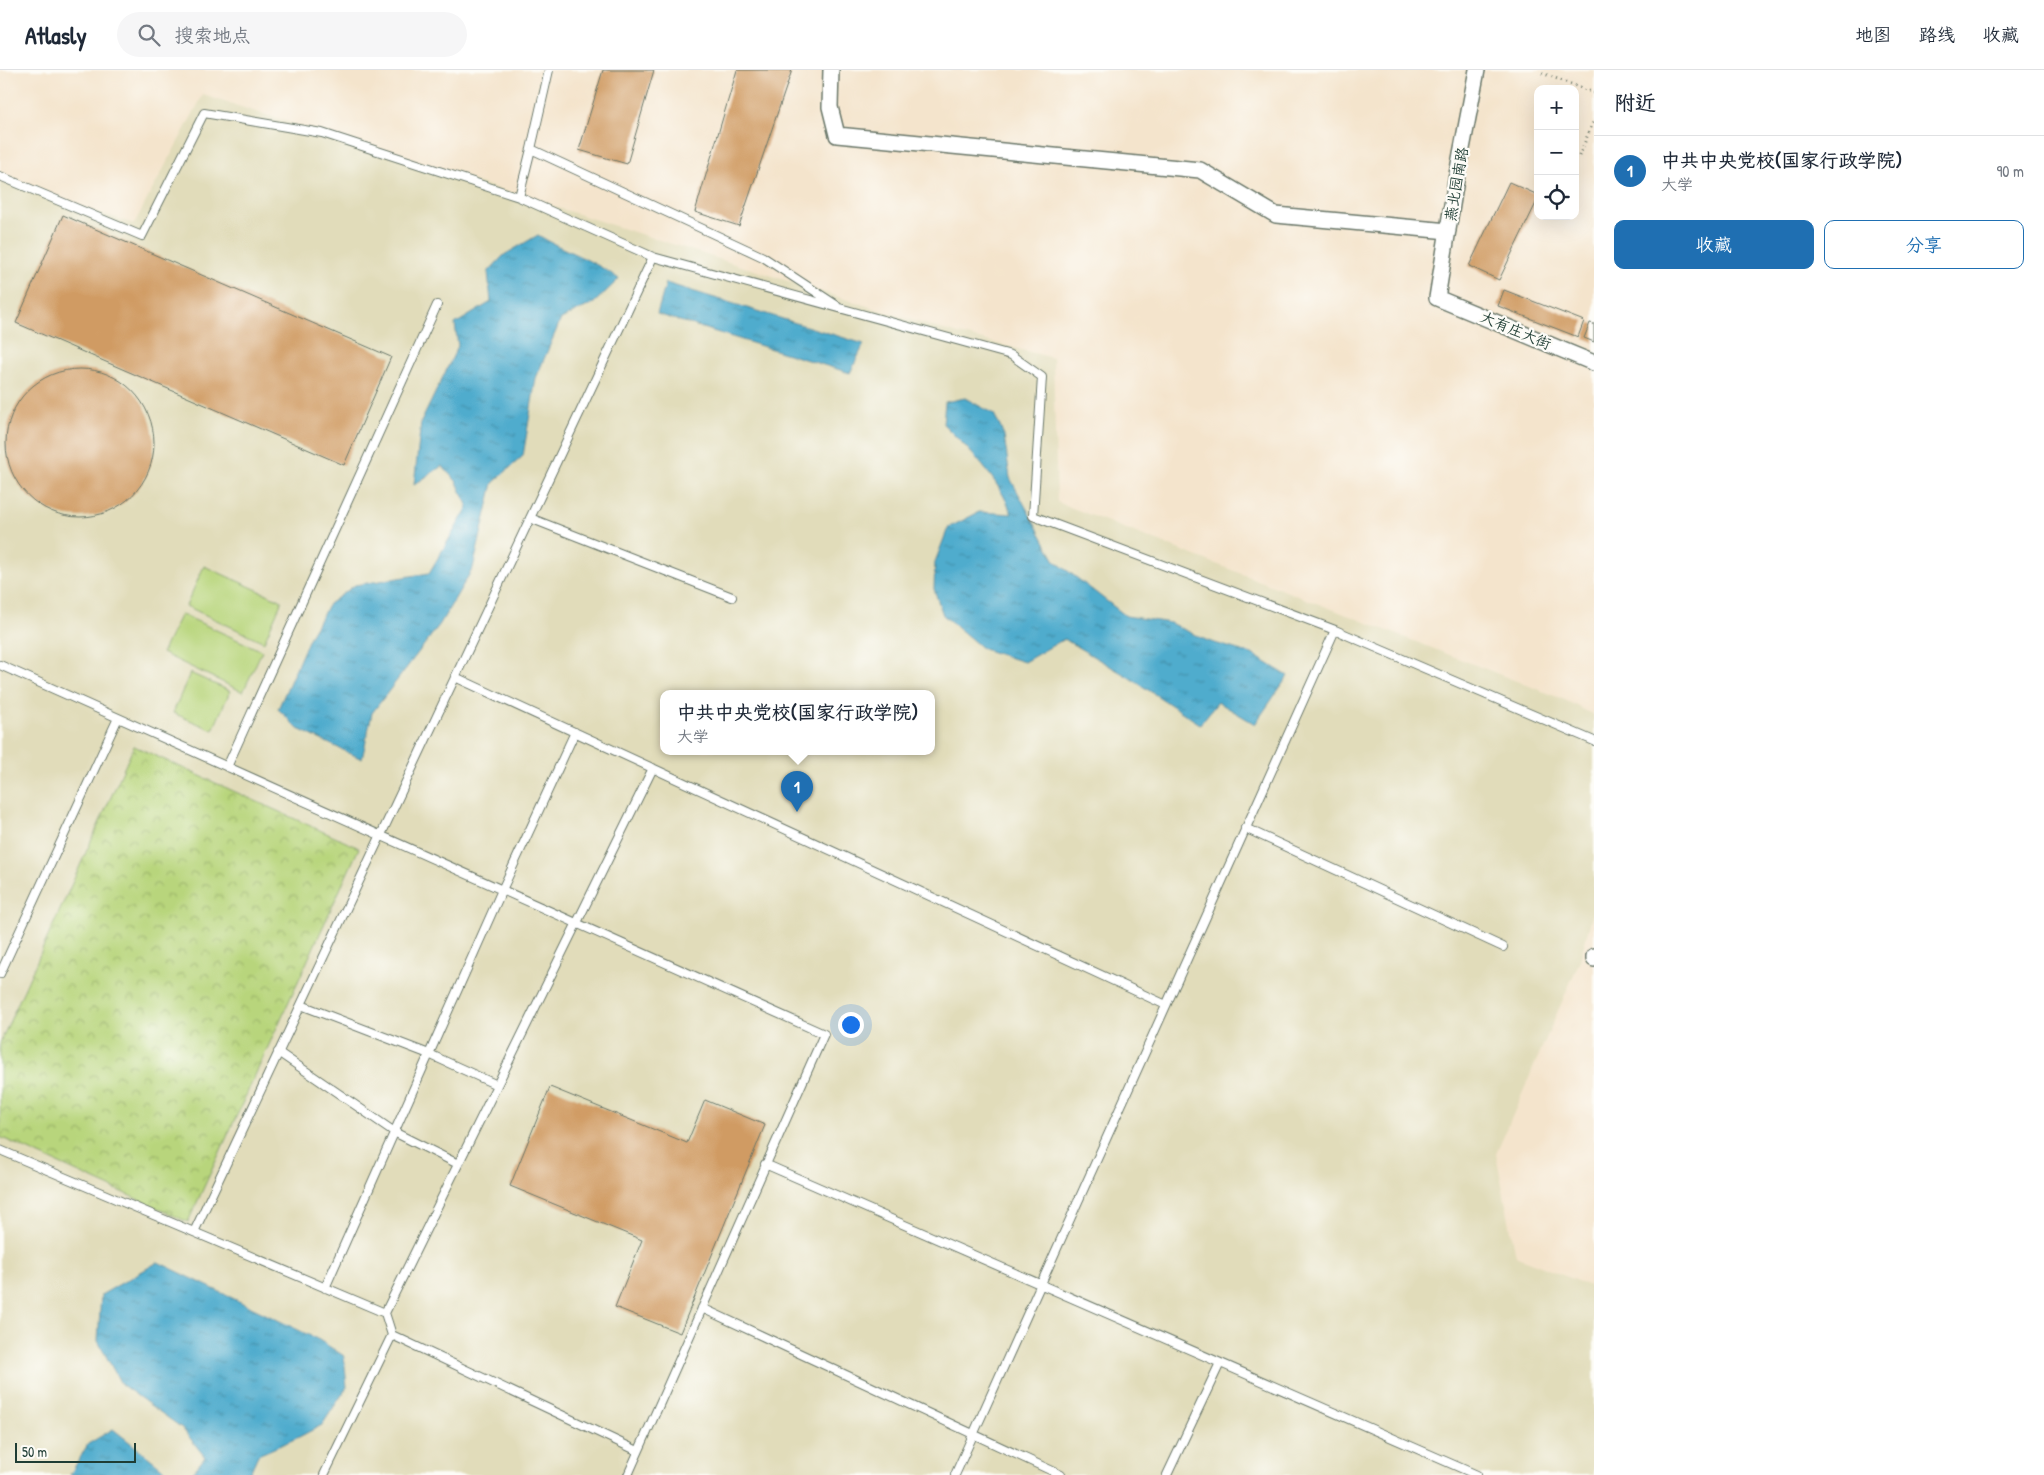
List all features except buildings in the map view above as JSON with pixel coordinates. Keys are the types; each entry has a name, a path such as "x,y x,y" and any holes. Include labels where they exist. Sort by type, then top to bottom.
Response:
{"street":[{"path":"831,70 830,107 837,135 1200,170 1276,215 1448,231"},
{"name":"燕北园南路","path":"1437,298 1477,70"},
{"name":"大有庄大街","path":"1437,298 1594,363"}],"lane":[{"path":"519,197 549,70"},
{"path":"0,176 142,236 204,113 322,133 519,197 654,257 1011,355 1042,377 1033,516 1335,630 1594,741"},
{"path":"531,149 764,257 842,309"},
{"path":"194,1232 654,257"},
{"path":"226,767 436,304"},
{"path":"530,518 732,597"},
{"path":"955,1475 1335,630"},
{"path":"0,666 824,1034 628,1475"},
{"path":"455,677 1166,1005"},
{"path":"0,974 118,718"},
{"path":"325,1288 396,1133 502,890 575,732"},
{"path":"324,1475 392,1335 385,1314 652,768"},
{"path":"1246,828 1504,948"},
{"path":"300,1005 429,1054 497,1085"},
{"path":"278,1052 396,1133 458,1164"},
{"path":"0,1150 385,1314"},
{"path":"765,1164 1477,1475"},
{"path":"702,1308 1061,1475"},
{"path":"392,1335 638,1451"},
{"path":"1167,1475 1220,1362"}],"path":[{"path":"1542,73 1594,92"},
{"path":"1579,156 1594,120"}],"shaded area":[{"path":"203,95 936,328 1053,358 1057,502 1565,700 1594,715 1594,909 1580,960 1496,1154 1516,1256 1594,1288 1594,1475 0,1475 0,181 134,224"}],"green space":[{"path":"204,566 282,601 264,642 186,606"},
{"path":"181,614 262,651 243,692 162,653"},
{"path":"190,673 230,691 213,730 173,713"},
{"path":"134,746 359,848 188,1222 0,1137 0,1043"}],"water":[{"path":"538,235 599,266 619,279 594,303 561,319 536,378 523,456 493,483 473,568 440,624 372,713 362,759 298,729 278,709 311,634 329,604 355,585 429,573 468,507 457,482 442,466 414,485 421,422 458,346 455,324 491,302 488,272 504,255"},
{"path":"666,283 864,344 850,373 657,314"},
{"path":"965,398 994,414 1004,435 1010,478 1055,561 1126,616 1170,623 1208,641 1252,654 1288,676 1255,724 1218,702 1200,724 1130,678 1064,639 1024,662 983,649 943,615 934,589 935,562 948,528 979,512 1012,514 991,476 943,424 945,402"},
{"path":"158,1262 319,1340 344,1356 347,1387 322,1425 258,1455 249,1475 191,1475 205,1457 182,1428 121,1384 98,1341 101,1295"},
{"path":"113,1429 171,1475 70,1475 88,1444"}],"place":[{"name":"中共中央党校(国家行政学院)","path":"797,812"}]}
